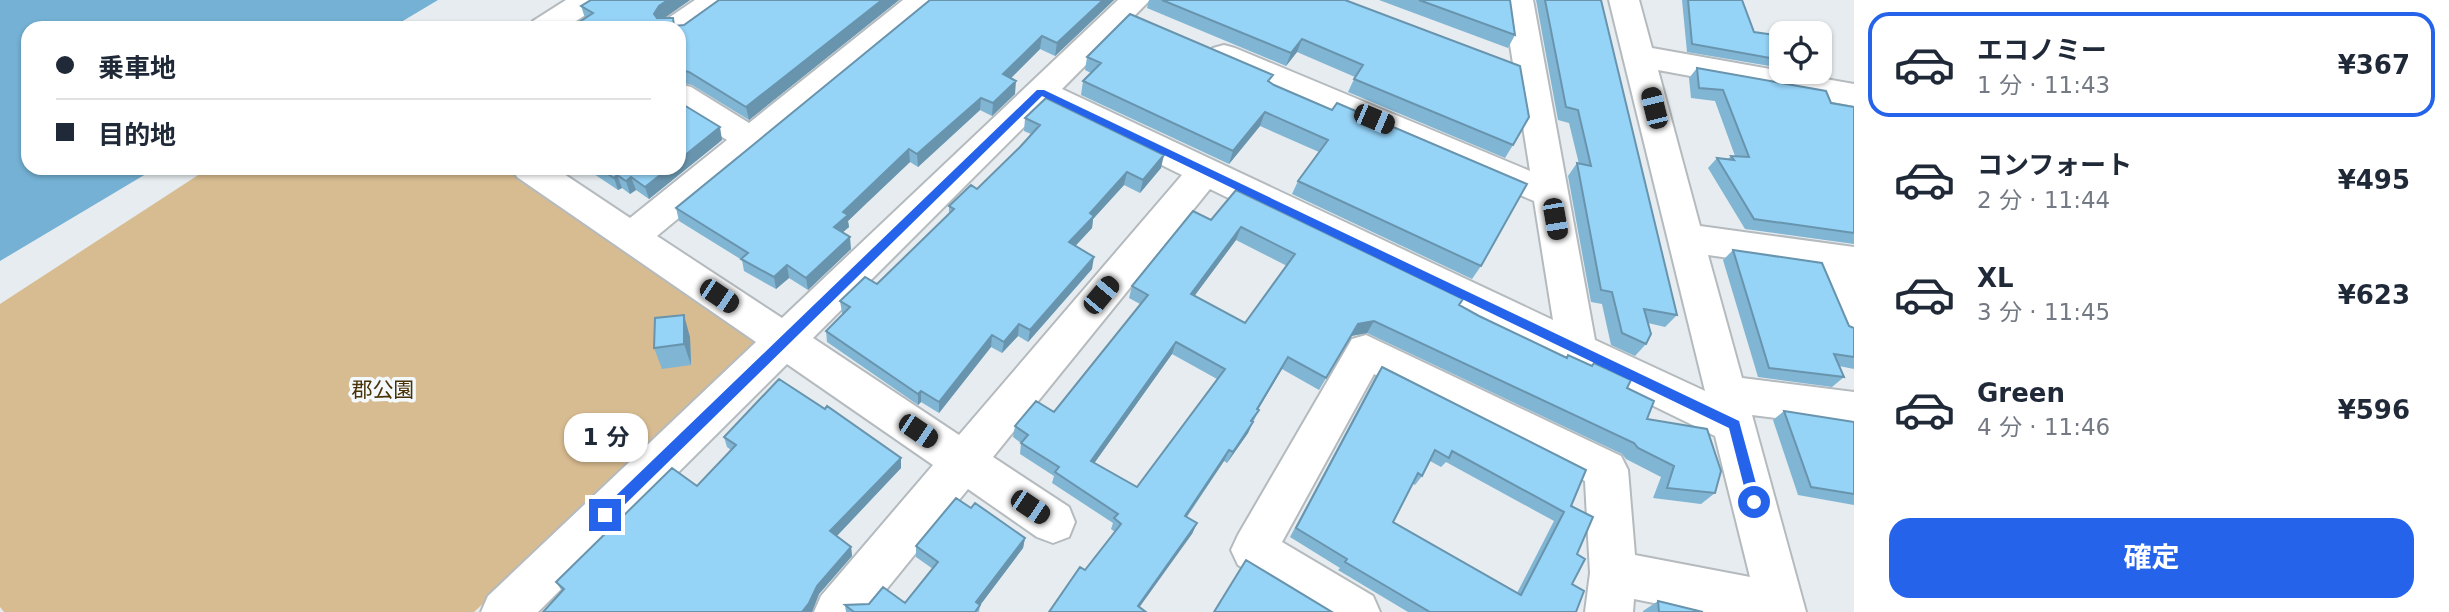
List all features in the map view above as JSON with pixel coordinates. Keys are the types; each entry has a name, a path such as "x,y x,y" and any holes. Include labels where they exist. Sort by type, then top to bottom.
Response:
{"street":[{"path":"561,21 587,0"},
{"path":"685,21 715,0"},
{"path":"631,237 922,0"},
{"path":"1518,0 1518,66 1551,194 1577,348"},
{"path":"1356,612 1254,550 1366,351 1606,470 1611,592 1781,609 1624,0"},
{"path":"505,612 1040,92 1135,12"},
{"path":"1198,44 1551,194"},
{"path":"1640,56 1854,95"},
{"path":"1040,92 1577,348 1730,410 1854,410"},
{"path":"686,100 751,139"},
{"path":"838,612 1205,171"},
{"path":"539,175 1053,522"},
{"path":"1687,238 1841,260 1854,323"}],"green space":[{"name":"郡公園","path":"198,175 526,175 767,343 474,612 4,612 0,607 0,304"}],"water":[{"path":"0,0 438,0 403,21 21,21 21,175 144,175 0,261"}],"building":[{"path":"591,0 668,0 659,6 654,14 657,18 673,18 673,21 581,21 593,13 581,6"},
{"path":"719,0 882,0 746,107 686,71 686,24"},
{"path":"930,0 1103,0 1057,43 1042,36 1003,74 1016,81 993,103 981,98 917,154 909,149 843,212 848,215 834,227 850,237 806,278 787,265 774,277 741,259 748,253 676,208"},
{"path":"1162,0 1345,0 1520,66 1529,117 1513,145 1354,79 1363,65 1302,39 1291,53"},
{"path":"1419,0 1510,0 1515,35"},
{"path":"1545,0 1601,0 1677,315 1644,309 1651,334 1646,344 1622,333 1612,292 1601,290 1577,163 1591,166 1578,110 1566,107"},
{"path":"1688,0 1742,0 1754,32 1769,34 1769,58 1692,44"},
{"path":"1130,14 1273,75 1268,81 1274,85 1332,110 1337,103 1527,184 1481,266 1298,181 1328,140 1265,112 1233,151 1083,81 1101,63 1087,57"},
{"path":"1697,68 1769,81 1769,84 1787,84 1826,91 1831,103 1854,107 1854,233 1754,219 1717,158 1734,160 1731,156 1749,157 1723,90 1699,88"},
{"path":"1046,98 1164,155 1143,180 1127,172 1090,213 1094,216 1069,242 1094,257 1030,330 1019,324 1004,342 992,335 939,402 921,391 918,394 826,331 850,307 840,301 865,277 877,284 954,209 949,206 971,185 977,189 1020,147 1040,125 1025,118"},
{"path":"686,106 720,127 686,154"},
{"path":"617,175 660,175 645,187 631,177 626,181"},
{"path":"1236,190 1463,299 1459,305 1479,316 1567,358 1568,355 1592,366 1594,363 1631,380 1627,388 1654,401 1647,419 1707,429 1721,471 1715,493 1667,488 1674,466 1638,448 1634,443 1374,321 1358,324 1326,378 1288,357 1257,409 1259,410 1251,421 1253,422 1233,452 1229,450 1185,516 1197,523 1138,606 1146,612 1049,612 1080,567 1085,570 1121,524 1114,518 1118,514 1055,472 1059,467 1021,443 1028,435 1015,426 1036,401 1054,412 1148,295 1132,286 1193,211 1211,220","holes":["1241,227 1295,254 1245,323 1191,294","1176,342 1225,369 1137,487 1091,461"]},
{"path":"1733,250 1822,263 1849,326 1854,328 1854,357 1834,354 1844,377 1769,368"},
{"path":"684,315 684,344 654,348 655,318"},
{"path":"1382,367 1586,470 1571,506 1593,517 1577,554 1585,559 1572,584 1584,591 1576,612 1430,612 1345,562 1347,559 1296,528","holes":["1435,450 1449,458 1452,451 1564,512 1521,595 1393,522 1418,473 1422,476"]},
{"path":"779,379 825,409 827,406 901,458 830,531 851,547 817,586 802,612 543,612 564,589 556,582 672,468 697,486 736,445 724,437"},
{"path":"1784,411 1854,422 1854,494 1811,487"},
{"path":"956,498 971,508 975,503 1025,538 976,602 980,605 975,612 854,612 845,605 869,604 883,587 905,603 938,562 916,546"},
{"path":"1246,560 1332,612 1214,612"},
{"path":"1658,601 1703,612 1659,612"}],"route":[{"path":"605,515 1040,92 1734,425 1754,502"}]}
